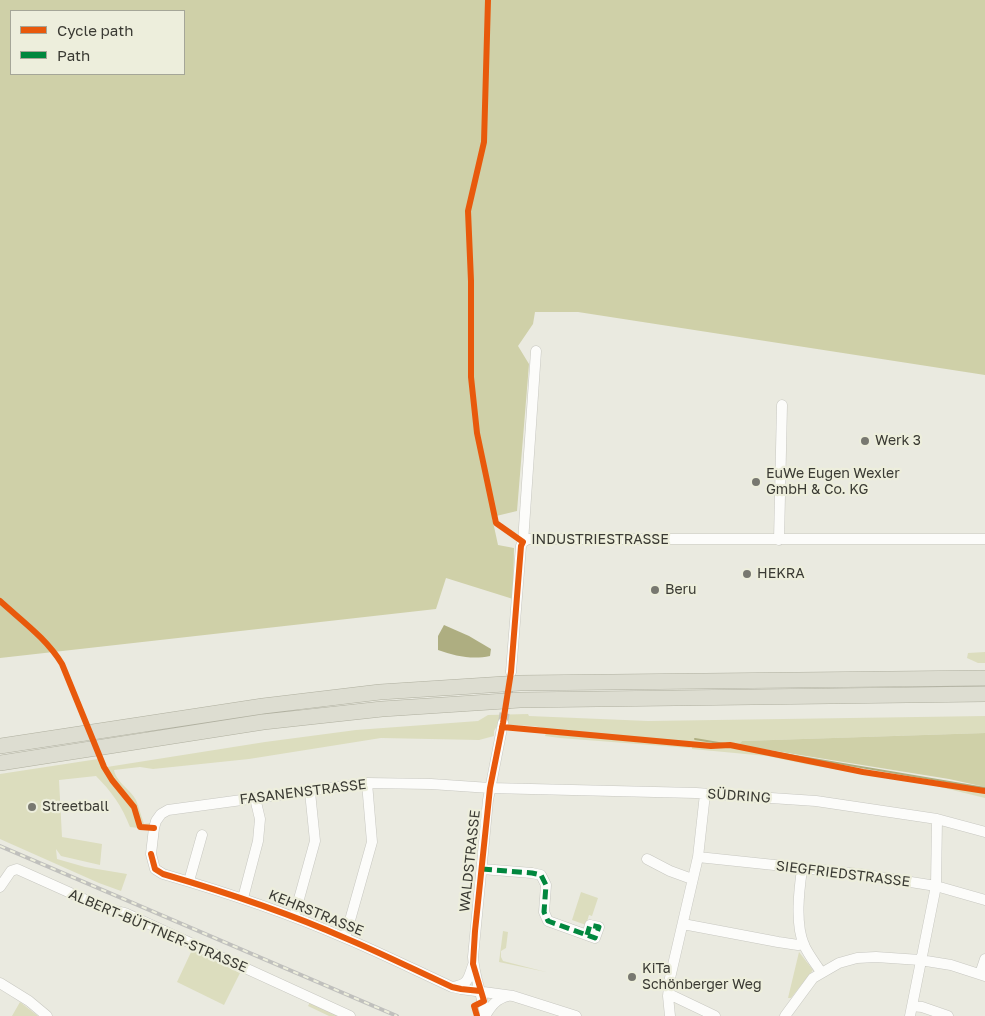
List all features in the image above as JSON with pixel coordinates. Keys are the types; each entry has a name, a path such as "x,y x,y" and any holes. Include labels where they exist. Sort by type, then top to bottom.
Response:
{"highway":[{"path":"0,746 263,706 380,692 520,683 985,678"},
{"path":"0,764 263,722 382,708 520,700 985,694"}],"street":[{"name":"INDUSTRIESTRASSE","path":"523,542 536,351"},
{"path":"779,540 782,405"},
{"name":"INDUSTRIESTRASSE","path":"523,542 528,539 985,540"},
{"path":"511,672 521,546 523,542"},
{"name":"WALDSTRASSE","path":"485,1016 482,996 473,964 475,930 490,788 503,723"},
{"path":"345,938 372,842 367,783"},
{"name":"FASANENSTRASSE","path":"151,854 156,821 161,814 168,810 367,783 490,788"},
{"name":"SÜDRING","path":"490,788 705,794 816,801 937,819 985,832"},
{"path":"294,917 315,842 310,792"},
{"path":"670,1016 668,996 670,978 698,858 705,794"},
{"path":"242,898 258,841 260,819 256,798"},
{"path":"937,819 936,886 911,1011 922,1007 948,1016"},
{"path":"189,881 202,835"},
{"name":"KEHRSTRASSE","path":"151,854 155,869 162,874 242,898 294,917 452,987 482,996 513,996 576,1016"},
{"name":"SIEGFRIEDSTRASSE","path":"698,858 860,874 936,886 985,900"},
{"path":"647,859 670,871 692,879"},
{"name":"ALBERT-BÜTTNER-STRASSE","path":"0,887 11,870 17,869 104,908 125,913 350,1016"},
{"path":"482,869 541,875 546,885 544,912 548,921 587,935"},
{"path":"802,869 799,916 804,944 821,972"},
{"path":"683,924 778,942 804,944"},
{"path":"785,1016 813,978 839,963 865,956 920,960 951,965 982,975 985,959"},
{"path":"452,987 462,985 467,981 473,964"},
{"path":"0,983 29,1001 47,1016"},
{"path":"668,996 671,995 715,1016"},
{"path":"485,1016 491,1006 498,1000 513,996"}],"shaded area":[{"path":"0,0 985,0 985,375 578,312 535,312 533,324 518,346 529,364 517,511 492,517 498,545 514,548 513,599 446,578 436,609 0,658"},
{"path":"444,625 469,636 491,649 490,656 464,657 438,650 438,636"},
{"path":"985,652 985,663 978,663 967,658 968,653"},
{"path":"528,714 529,716 648,721 985,716 985,733 742,741 738,745 584,733 499,723 494,731 494,736 479,740 381,738 249,759 153,769 140,767 114,770 115,774 136,800 144,824 151,823 151,825 143,826 135,806 106,768 265,742 356,730 478,721 488,715"},
{"path":"546,733 689,745 690,748 560,738 545,736"},
{"path":"985,733 985,787 949,779 738,745 742,741"},
{"path":"692,746 724,746 862,773 985,793 985,798 932,785 810,765 767,756 692,749"},
{"path":"98,759 109,779 133,808 139,828 130,827 116,799 96,776 59,780 62,837 102,844 100,865 61,856 56,849 57,859 85,867 127,874 121,891 0,839 0,774"},
{"path":"581,892 598,898 592,916 589,915 586,925 572,920"},
{"path":"503,931 508,932 506,948 501,951 503,961 546,972 499,962"},
{"path":"192,950 240,973 224,1005 177,982"},
{"path":"799,952 813,970 791,998 788,998"},
{"path":"20,1002 38,1016 12,1016"},
{"path":"310,1002 339,1016 329,1016 308,1006"}],"waterway":[{"path":"695,739 985,788"}],"tunnel":[{"path":"503,723 510,678"}],"railway":[{"path":"0,846 397,1016"}],"marked path":[{"path":"482,869 541,875 546,885 544,912 548,921 595,938 599,927 590,925 587,935"}],"cycle path":[{"path":"477,1016 474,1006 484,1001 473,964 475,931 490,788 511,672 521,546 523,542 496,523 477,433 471,377 471,281 468,211 484,142 488,0"},
{"path":"0,601 34,631 56,655 62,664 104,767 134,807 140,827 154,828"},
{"path":"502,727 711,746 730,745 863,772 985,791"},
{"path":"151,854 155,869 163,874 278,911 372,950 452,987 480,991"}],"place":[{"name":"Werk 3","path":"865,441"},
{"name":"EuWe Eugen Wexler GmbH & Co. KG","path":"756,482"},
{"name":"HEKRA","path":"747,574"},
{"name":"Beru","path":"655,590"},
{"name":"Streetball","path":"32,807"},
{"name":"KiTa Schönberger Weg","path":"632,977"}]}
